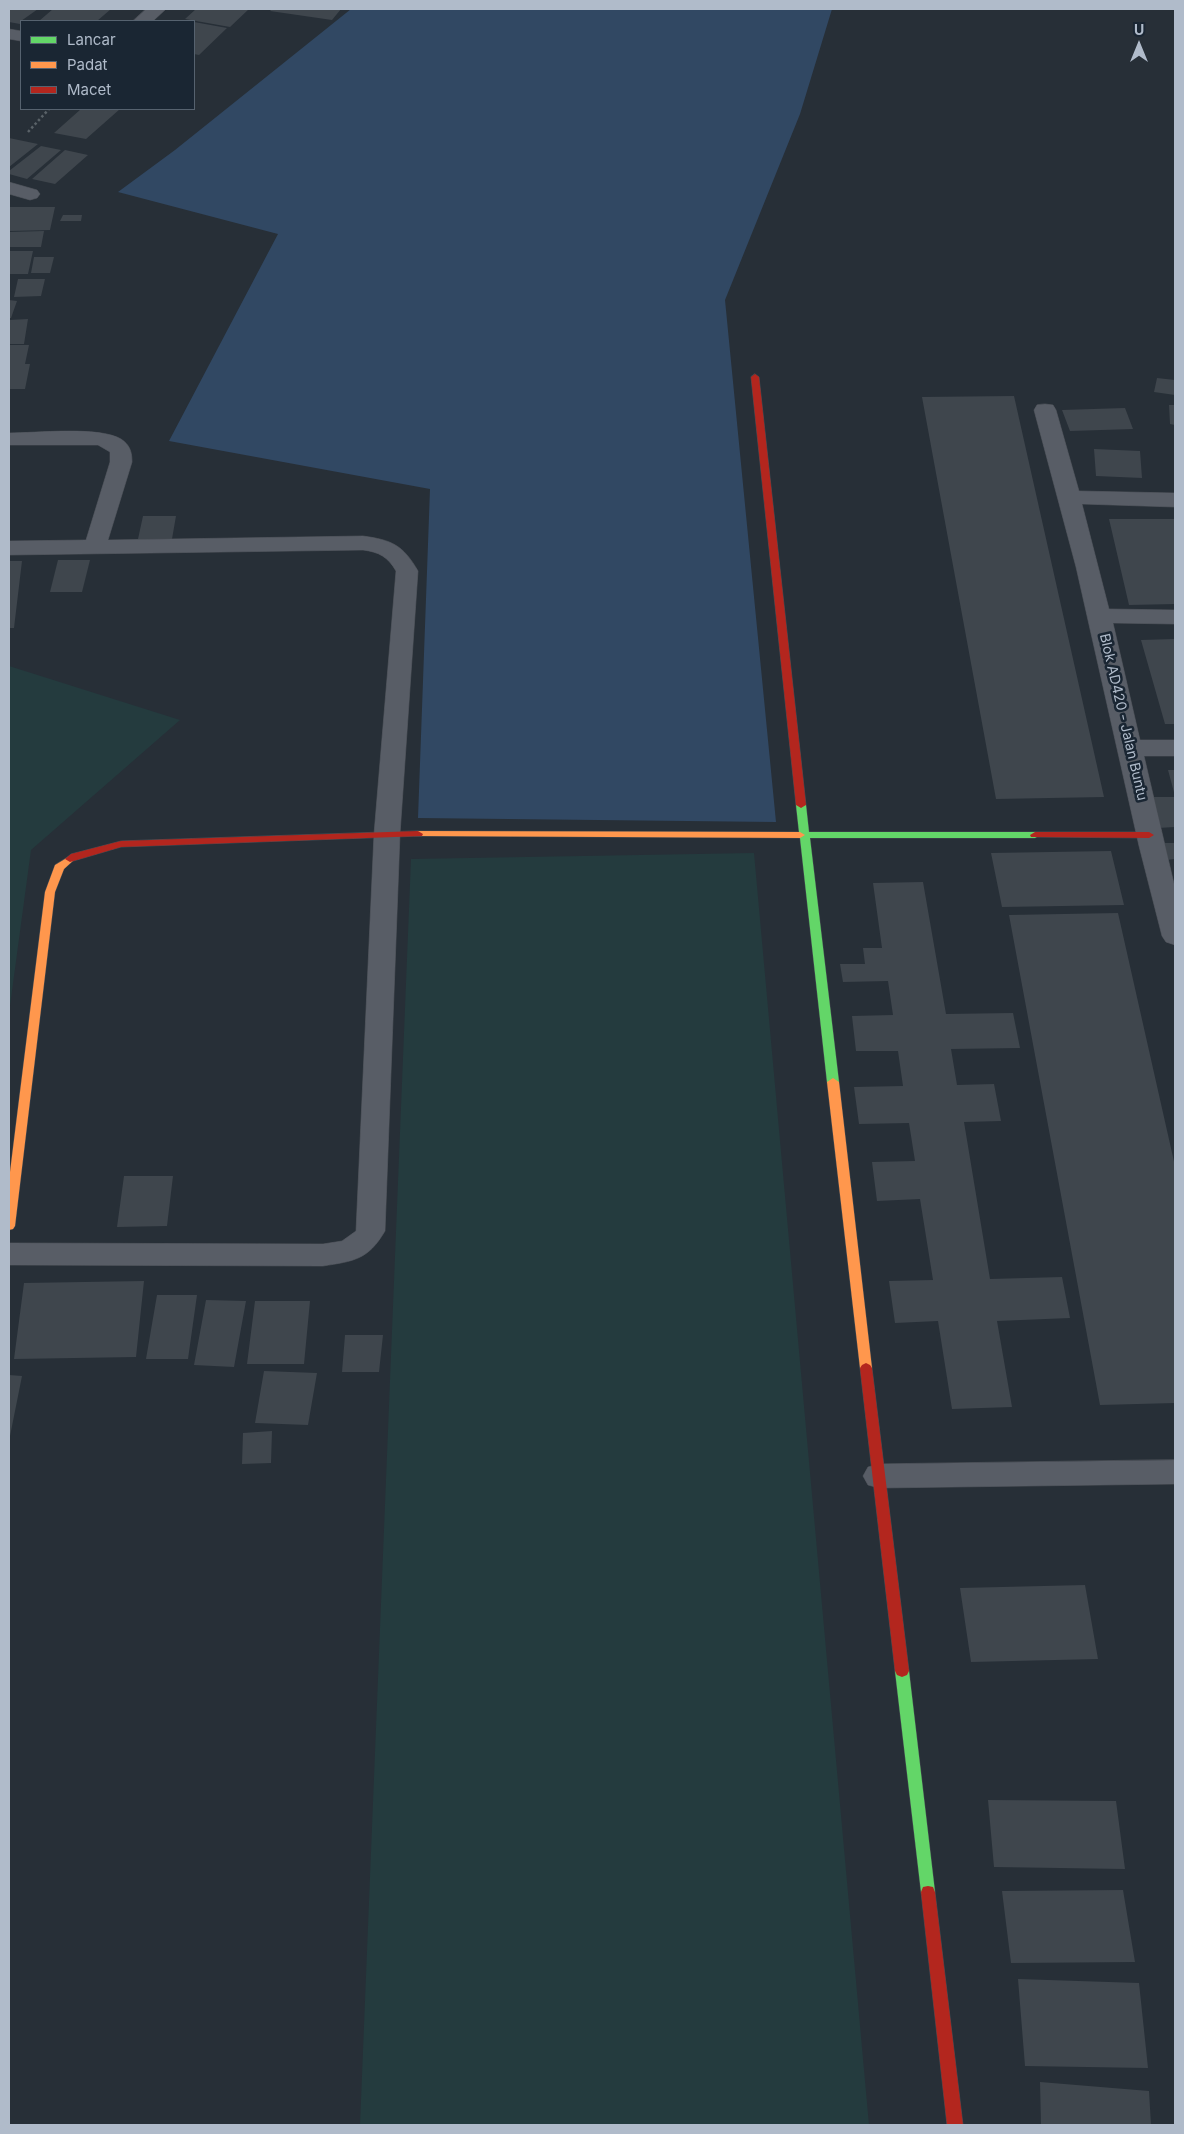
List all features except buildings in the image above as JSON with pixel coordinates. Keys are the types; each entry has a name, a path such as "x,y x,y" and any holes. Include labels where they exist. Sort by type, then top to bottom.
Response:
{"street":[{"path":"143,20 157,9"},
{"path":"9,188 30,194"},
{"path":"755,377 804,835 955,2125"},
{"name":"Blok AD420 - Jalan Buntu","path":"1045,410 1100,616 1149,835 1170,891 1175,936"},
{"path":"9,439 101,439 114,444 121,451 121,462 95,546"},
{"path":"1070,498 1175,500"},
{"path":"9,548 363,543 390,548 399,556 406,571 388,834 370,1231 364,1242 356,1249 348,1252 322,1255 9,1254"},
{"path":"1100,616 1175,617"},
{"path":"1131,748 1175,748"},
{"path":"9,1226 50,892 59,867 75,856 122,844 388,834 1149,835"},
{"path":"880,1476 1175,1472"}],"path":[{"path":"28,132 48,110"}],"green space":[{"path":"9,666 180,720 31,850 9,1013"},
{"path":"754,853 869,2125 360,2125 411,859"}],"water":[{"path":"351,9 832,9 800,114 725,300 776,822 418,818 430,489 169,441 278,234 118,192 175,150"}],"traffic: fast":[{"path":"801,805 833,1082"},
{"path":"800,835 1035,835"},
{"path":"902,1671 928,1892"}],"traffic: slow":[{"path":"418,834 800,835"},
{"path":"9,1226 50,892 59,867 70,859"},
{"path":"833,1082 866,1368"}],"traffic: jam":[{"path":"755,377 801,805"},
{"path":"70,859 121,844 418,834"},
{"path":"1035,835 1149,835"},
{"path":"866,1368 902,1671"},
{"path":"928,1892 955,2125"}]}
